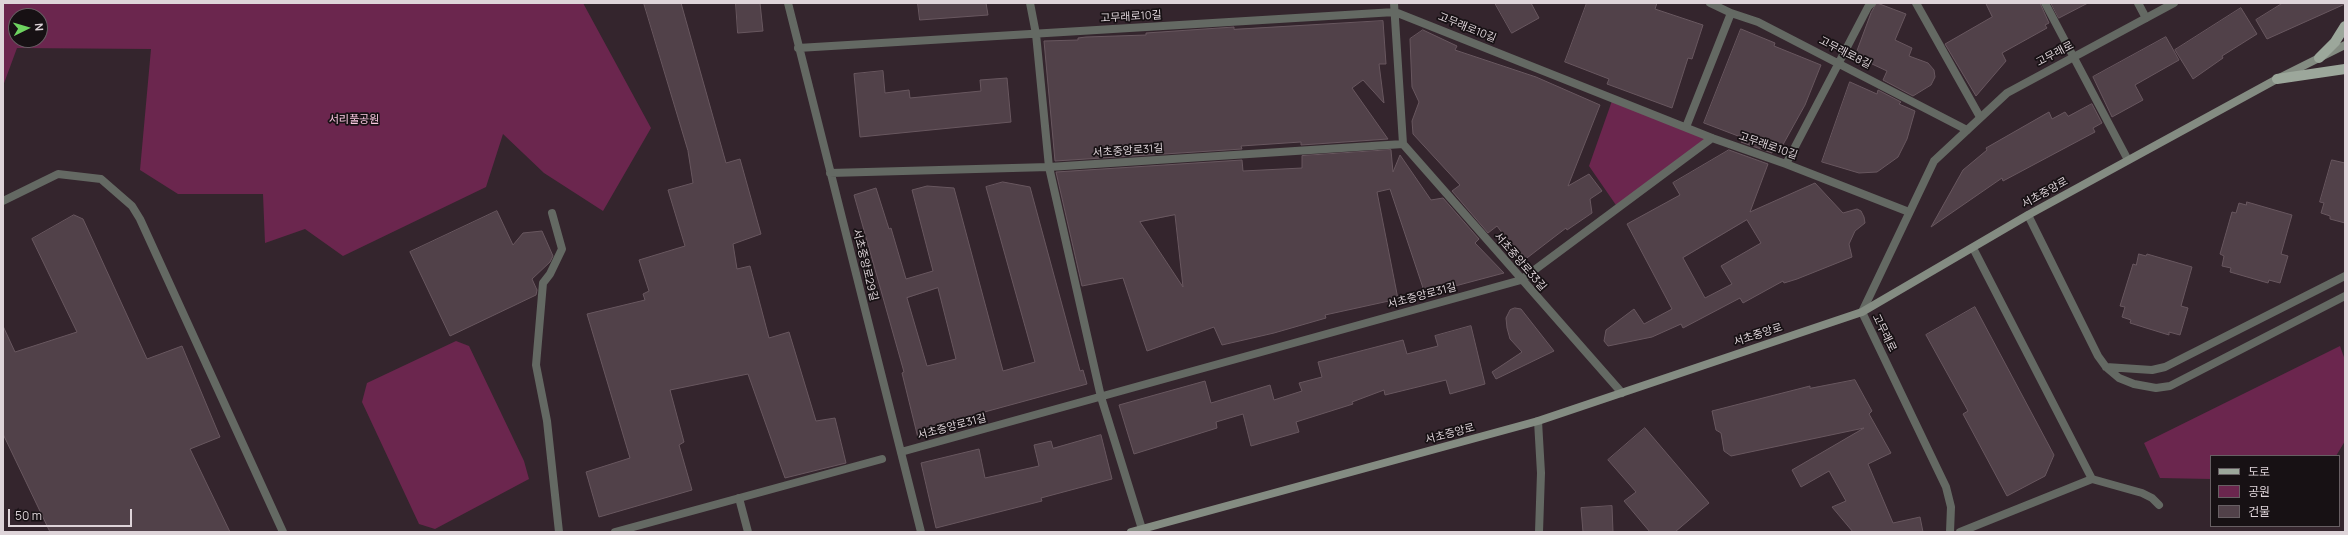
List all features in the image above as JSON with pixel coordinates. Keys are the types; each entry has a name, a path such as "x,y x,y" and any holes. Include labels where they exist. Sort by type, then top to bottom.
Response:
{"main road":[{"path":"2319,58 2335,42 2345,26"},
{"name":"서초중앙로","path":"1131,532 1538,421 1862,312 2028,215 2277,79 2345,45"},
{"path":"2277,79 2345,70"}],"street":[{"name":"서초중앙로29길","path":"788,3 798,48 921,532"},
{"path":"1030,3 1036,34 1049,166 1101,397 1142,529"},
{"path":"1394,3 1403,144"},
{"path":"1786,164 1868,7 1872,3"},
{"path":"1916,3 1980,117"},
{"path":"2045,3 2128,160"},
{"path":"2138,3 2146,18"},
{"name":"고무래로","path":"1950,532 1951,507 1946,487 1862,312 1934,161 2007,93 2174,3"},
{"name":"고무래로8길","path":"1714,4 1731,13 1758,22 1839,62 1967,130"},
{"name":"고무래로10길","path":"798,48 1395,12 1712,138 1786,164 1909,212"},
{"path":"1686,127 1731,13"},
{"name":"서초중앙로31길","path":"901,452 1521,280 1712,138"},
{"name":"서초중앙로31길","path":"830,173 1049,166 1403,144"},
{"name":"서초중앙로33길","path":"1403,144 1521,280 1622,393"},
{"path":"3,201 58,174 101,179 132,206 140,219 283,532"},
{"path":"552,213 562,248 550,274 543,283 536,365 547,421 559,532"},
{"path":"2028,215 2098,356 2106,367 2119,378 2134,384 2156,388 2170,386 2345,296"},
{"path":"1973,248 2092,479"},
{"path":"2106,367 2152,370 2165,367 2345,276"},
{"path":"1538,421 1541,473 1539,532"},
{"path":"615,532 882,459"},
{"path":"1960,532 2092,479 2142,493 2152,498 2159,505"},
{"path":"739,498 748,532"}],"green space":[{"name":"서리풀공원","path":"3,3 583,3 651,128 603,211 544,173 503,134 486,187 343,256 305,229 265,243 263,194 178,194 140,170 151,49 17,48 3,86"},
{"path":"1613,98 1712,138 1618,208 1589,166"},
{"path":"456,341 469,346 524,461 529,479 435,529 419,524 362,402 367,383"},
{"path":"2340,346 2345,360 2345,441 2337,455 2210,455 2210,479 2160,478 2144,443"}],"building":[{"path":"644,3 681,3 726,163 740,159 761,234 733,244 737,269 750,266 769,338 789,332 816,421 835,418 846,463 785,478 748,374 670,390 684,442 679,445 692,490 599,517 586,472 630,458 587,314 645,300 643,294 649,291 639,260 685,246 668,190 693,183 688,151"},
{"path":"736,3 760,3 763,31 738,33"},
{"path":"918,3 986,3 988,15 920,20"},
{"path":"1495,3 1531,3 1539,18 1512,33"},
{"path":"1587,3 1657,3 1655,9 1703,25 1692,59 1688,58 1672,108 1607,84 1609,79 1565,62"},
{"path":"1877,3 1906,14 1895,40 1912,48 1909,56 1928,63 1934,70 1935,77 1931,85 1913,96 1883,80 1887,71 1855,56 1871,13"},
{"path":"1986,3 2040,3 2049,23 2045,25 2047,28 2002,53 2006,61 1976,96 1945,44 1992,17"},
{"path":"2051,3 2088,3 2059,18"},
{"path":"2283,3 2345,4 2267,39 2256,20"},
{"path":"2241,8 2257,34 2222,56 2223,58 2193,79 2175,50"},
{"path":"1383,21 1386,64 1379,64 1384,103 1363,80 1352,88 1388,139 1301,145 1301,142 1241,146 1242,149 1055,161 1044,41 1078,40 1078,38 1086,37 1146,35 1146,33 1234,27 1234,29"},
{"path":"1741,29 1775,43 1774,46 1821,65 1805,105 1780,150 1774,148 1772,153 1741,142 1746,139 1704,123"},
{"path":"1423,30 1457,46 1455,50 1536,77 1600,105 1568,186 1589,174 1602,191 1590,199 1592,213 1567,230 1566,228 1523,261 1497,226 1488,233 1452,191 1460,185 1413,134 1412,121 1419,102 1412,87 1410,39"},
{"path":"2166,37 2179,60 2135,85 2143,100 2112,117 2093,77"},
{"path":"883,71 885,93 909,90 910,98 981,91 980,80 1007,78 1011,122 860,137 854,74"},
{"path":"1850,82 1877,94 1878,90 1901,102 1899,104 1915,111 1907,139 1898,157 1877,172 1859,173 1822,162"},
{"path":"2092,104 2102,123 2093,128 2095,132 2003,181 2002,178 1931,227 1963,170 1987,150 1986,148 2049,112 2052,119 2065,112 2068,116"},
{"path":"1391,150 1393,172 1400,155 1431,200 1443,198 1479,239 1475,243 1504,273 1425,294 1390,189 1377,192 1398,299 1325,315 1326,318 1274,333 1222,345 1214,327 1147,351 1123,278 1082,286 1056,172 1242,160 1243,171 1302,168 1302,156","holes":["1175,215 1183,287 1140,222"]},
{"path":"1729,150 1768,164 1750,212 1815,183 1843,213 1857,209 1861,211 1865,223 1855,231 1849,244 1852,257 1797,279 1784,283 1783,281 1743,303 1740,298 1683,328 1681,324 1652,337 1608,346 1604,341 1606,330 1634,309 1644,324 1672,309 1627,224 1680,195 1673,183","holes":["1747,220 1761,243 1721,266 1732,284 1705,298 1683,258"]},
{"path":"2332,160 2345,163 2345,223 2330,219 2330,216 2321,213 2324,203 2320,202"},
{"path":"1003,182 1030,187 1080,371 1083,370 1087,384 948,422 950,430 918,438 902,373 904,372 854,195 876,188 889,229 891,228 906,279 933,271 912,190 927,186 954,188 1003,371 1035,362 986,187","holes":["938,288 956,359 927,366 907,298"]},
{"path":"2247,202 2292,215 2281,254 2288,256 2280,283 2269,280 2268,283 2230,272 2231,268 2222,266 2224,256 2220,254 2232,212 2236,213 2239,203 2246,205"},
{"path":"497,211 513,245 523,233 542,231 553,256 550,262 532,279 537,290 536,295 450,336 410,252"},
{"path":"74,215 83,219 147,359 182,346 220,437 190,449 230,532 50,532 3,434 3,326 15,352 77,332 32,239"},
{"path":"2139,254 2146,256 2147,254 2192,267 2181,306 2188,308 2180,335 2169,332 2169,335 2130,323 2131,320 2122,317 2125,307 2120,306 2133,264 2136,265"},
{"path":"1975,307 2054,455 2045,476 2007,496 1963,414 1968,411 1926,335"},
{"path":"1515,308 1521,309 1554,351 1496,379 1492,372 1522,352 1510,339 1507,328 1506,318 1510,310"},
{"path":"1471,326 1485,384 1450,394 1446,380 1385,395 1384,390 1352,402 1353,404 1296,422 1299,432 1251,446 1243,414 1216,422 1217,428 1134,454 1119,405 1205,381 1211,403 1270,385 1274,400 1302,391 1299,383 1322,377 1318,362 1403,340 1407,354 1438,346 1435,336"},
{"path":"1855,380 1872,411 1869,414 1891,453 1868,464 1893,523 1920,517 1923,532 1853,532 1832,507 1846,501 1829,471 1801,487 1792,470 1864,428 1731,456 1724,451 1721,433 1716,430 1712,411 1810,386 1810,388"},
{"path":"1645,428 1709,503 1675,532 1650,532 1624,501 1636,492 1608,460"},
{"path":"1101,435 1112,479 1041,498 1042,501 936,528 921,463 979,449 985,478 1039,466 1034,445 1051,441 1053,448"},
{"path":"1612,506 1613,532 1583,532 1581,508"}]}
